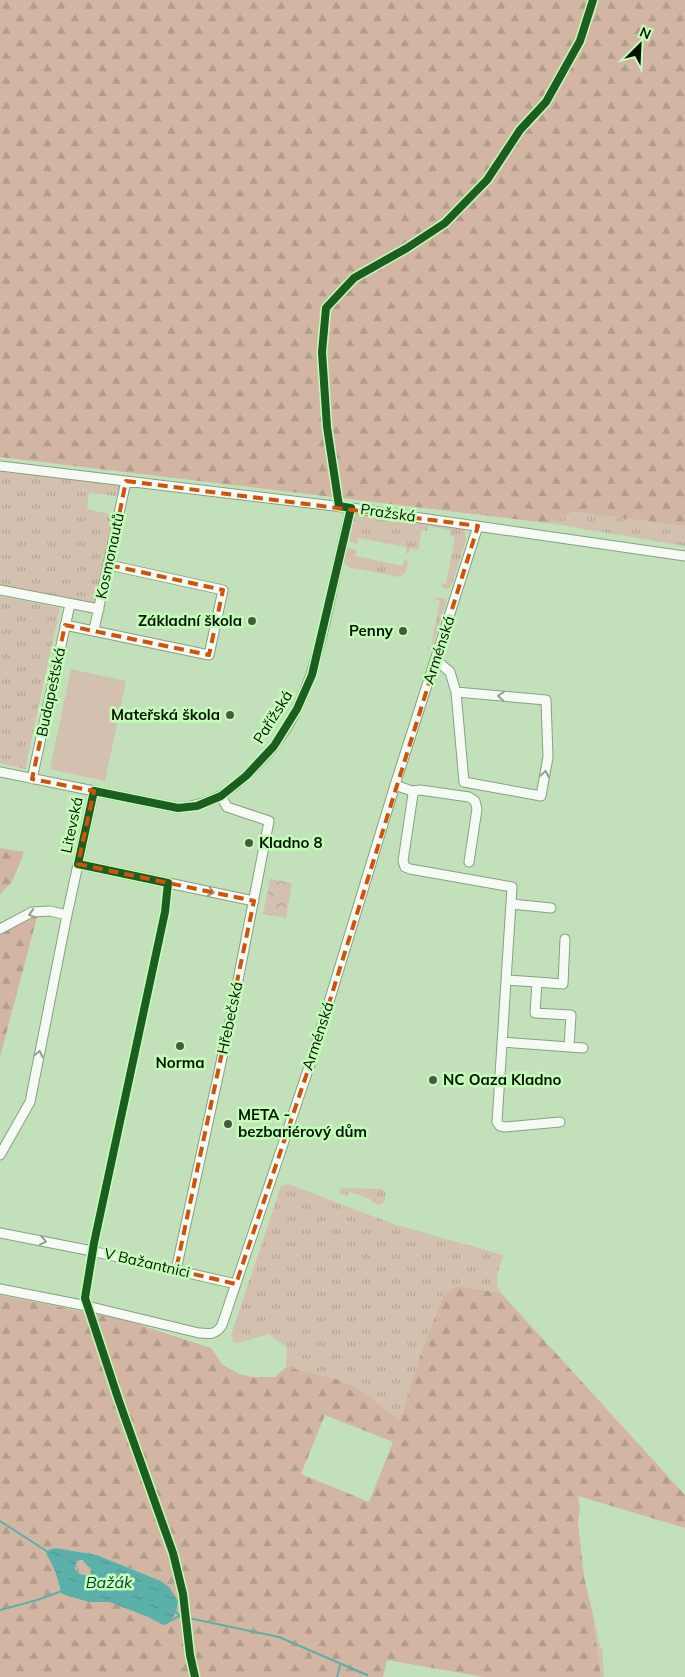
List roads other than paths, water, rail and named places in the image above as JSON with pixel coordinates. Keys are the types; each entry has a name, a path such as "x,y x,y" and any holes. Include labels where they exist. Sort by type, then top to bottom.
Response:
{"street":[{"name":"Pražská","path":"0,466 339,506 685,556"},
{"name":"Kosmonautů","path":"94,630 126,481"},
{"name":"Pařížská","path":"0,772 178,808 197,806 221,796 246,776 274,746 297,709 312,676 350,508"},
{"name":"Arménská","path":"0,1289 87,1306 194,1332 210,1334 216,1332 222,1325 311,1060 395,785 478,526"},
{"path":"65,625 209,655 223,590 109,565"},
{"path":"0,590 99,609"},
{"name":"Budapešťská","path":"32,779 70,604"},
{"path":"436,660 450,672 456,692 464,782 541,796 548,756 546,700 456,692"},
{"path":"395,785 412,791 420,790 468,796 475,801 477,809 469,862"},
{"name":"Litevská","path":"0,1155 30,1102 94,791"},
{"path":"412,791 403,861 405,867 512,887 497,1122 500,1126 505,1127 560,1122"},
{"name":"Hřebečská","path":"176,1270 230,1021 269,821 227,807 221,796"},
{"path":"78,864 254,901"},
{"path":"511,904 551,908"},
{"path":"0,929 32,912 50,911 67,915"},
{"path":"506,980 563,984 565,939"},
{"path":"537,982 535,1012 571,1015 569,1047"},
{"path":"502,1042 583,1048"},
{"name":"V Bažantnici","path":"0,1233 236,1284"}],"water":[{"name":"Bažák","path":"56,1548 97,1555 161,1581 170,1588 178,1601 176,1613 167,1624 163,1625 109,1602 89,1602 62,1594 55,1571 46,1553","holes":["82,1560 91,1569 91,1573 86,1575 80,1574 75,1569 77,1561"]}],"waterway":[{"path":"0,1521 48,1552"},
{"path":"0,1610 62,1591"},
{"path":"175,1611 180,1616"},
{"path":"166,1623 179,1616"},
{"path":"184,1617 279,1637 367,1675"},
{"path":"337,1677 340,1665"}],"place":[{"name":"Základní škola","path":"252,621"},
{"name":"Penny","path":"403,631"},
{"name":"Mateřská škola","path":"230,715"},
{"name":"Kladno 8","path":"249,843"},
{"name":"Norma","path":"180,1046"},
{"name":"NC Oaza Kladno","path":"433,1080"},
{"name":"META - bezbariérový dům","path":"228,1124"}]}
